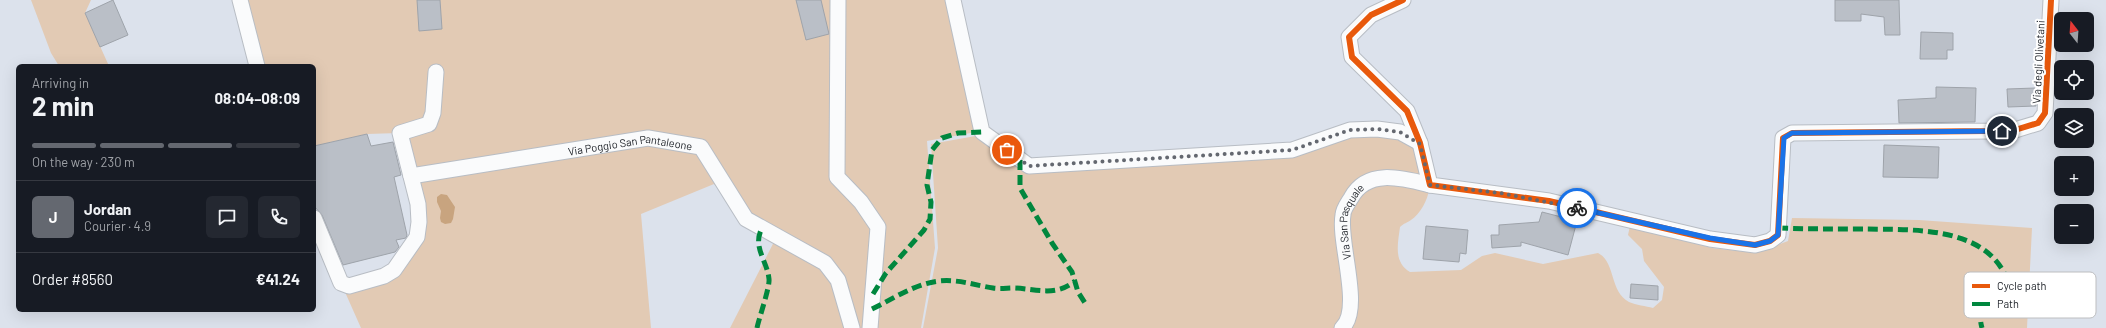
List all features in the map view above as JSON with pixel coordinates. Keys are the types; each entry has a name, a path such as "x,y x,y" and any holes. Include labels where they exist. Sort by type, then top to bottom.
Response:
{"street":[{"path":"240,0 256,64"},
{"path":"838,0 837,177 861,202 878,226 870,328"},
{"path":"953,0 982,132 1029,166 1292,150 1350,130 1377,129 1400,132 1420,144"},
{"path":"1403,0 1371,15 1349,37 1352,57 1407,111 1420,144 1430,185"},
{"name":"Via degli Olivetani","path":"2038,123 2045,113 2051,0"},
{"path":"316,223 341,283 349,286 384,276 394,270 417,237 418,204 400,133 429,124 433,114 436,72"},
{"name":"Via San Pasquale","path":"1342,328 1350,309 1350,292 1344,252 1342,214 1355,191 1367,180 1384,176 1430,185 1549,201 1710,238 1755,245 1770,241 1778,235 1784,138 1792,133 2015,130 2038,123"},
{"name":"Via Poggio San Pantaleone","path":"411,176 648,138 701,147 746,219 825,263 838,280 852,328"}],"shaded area":[{"path":"31,0 91,0 85,13 108,64 58,64 51,53"},
{"path":"240,0 948,0 976,132 927,141 935,248 921,328 730,328 777,236 746,219 714,184 641,214 651,328 361,328 341,283 384,276 417,237 399,133 367,134 316,146 316,64 256,64"},
{"path":"1377,132 1418,146 1426,180 1384,173 1339,213 1347,308 1336,328 923,328 938,248 931,144 981,135 1028,169 1330,140"},
{"path":"1384,181 1429,189 1427,198 1420,210 1410,221 1400,227 1398,246 1399,258 1401,263 1410,272 1461,270 1482,256 1495,253 1543,264 1598,253 1604,257 1608,263 1618,291 1623,297 1629,302 1653,308 1662,300 1664,287 1644,261 1642,249 1628,235 1630,226 1712,248 1756,253 1788,241 1792,218 1919,220 2032,228 2030,272 1964,272 1964,318 2028,318 2027,328 1348,328 1347,215 1358,194"},
{"path":"441,194 447,195 455,207 451,223 445,224 441,222 441,211 437,202 437,197"}],"building":[{"path":"113,0 128,35 100,47 85,13"},
{"path":"417,0 440,0 442,29 419,31"},
{"path":"796,0 821,0 829,34 806,40"},
{"path":"1835,0 1899,0 1900,35 1885,35 1884,17 1861,14 1861,21 1835,21"},
{"path":"1921,32 1953,33 1953,50 1947,50 1947,59 1920,59"},
{"path":"1936,87 1976,88 1975,122 1899,123 1898,100 1936,98"},
{"path":"2035,88 2036,106 2008,107 2007,89"},
{"path":"367,134 371,146 393,142 401,175 394,177 407,235 406,238 396,240 399,247 395,252 343,265 322,215 316,208 316,146"},
{"path":"1884,145 1939,147 1938,178 1883,177"},
{"path":"1542,212 1577,221 1568,255 1521,242 1521,246 1492,248 1491,235 1499,235 1499,225 1539,222"},
{"path":"1426,226 1468,230 1466,254 1460,253 1459,262 1423,259"},
{"path":"1631,284 1658,286 1658,300 1630,298"}],"marked path":[{"path":"873,294 886,273 924,230 930,219 931,202 927,185 932,150 942,138 958,133 982,132"},
{"path":"1020,160 1020,188 1052,243 1072,272 1078,292 1087,306"},
{"path":"757,328 769,283 768,272 759,247 759,235 762,228"},
{"path":"1778,228 1903,230 1945,234 1964,240 1982,249 1996,261 2003,272"},
{"path":"872,309 913,288 939,281 959,282 996,288 1046,291 1061,289 1075,281"},
{"path":"1981,318 1982,328"}],"cycle path":[{"path":"1403,0 1371,15 1349,37 1352,57 1407,111 1420,143 1430,185 1549,201 1710,239 1755,245 1770,241 1778,235 1783,138 1792,133 2015,130 2038,123 2045,113 2051,0"}],"way so far":[{"path":"1007,150 1029,166 1292,150 1350,130 1377,129 1400,132 1420,144 1430,185 1500,193 1549,201 1577,208"}],"route":[{"path":"1577,208 1710,238 1755,245 1770,241 1778,235 1784,138 1792,133 1819,134 2002,131"}]}
